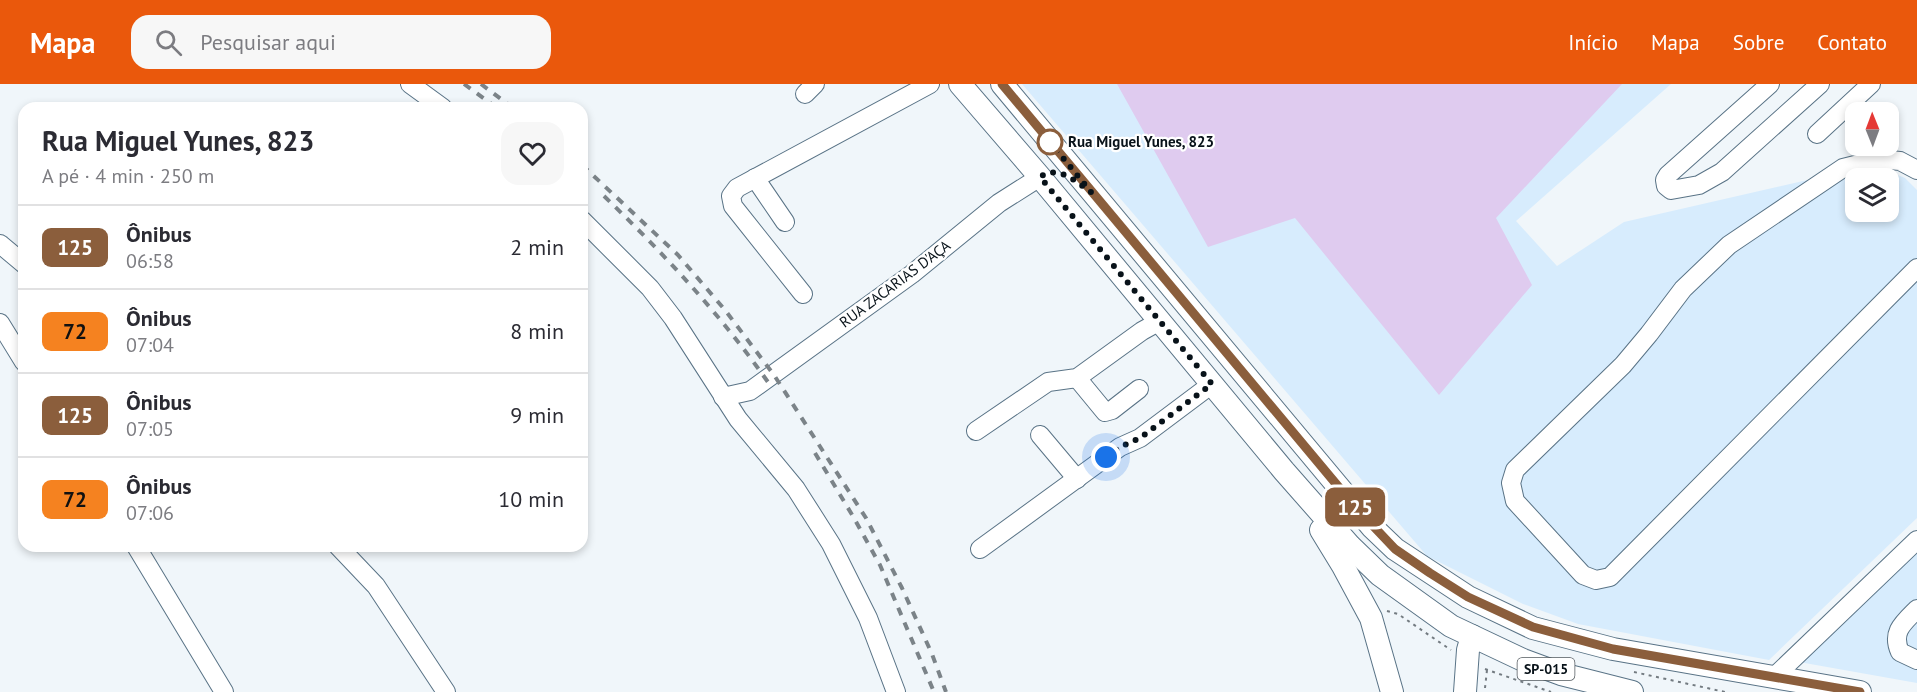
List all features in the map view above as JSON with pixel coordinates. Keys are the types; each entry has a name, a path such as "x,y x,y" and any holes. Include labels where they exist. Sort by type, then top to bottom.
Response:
{"main road":[{"name":"SP-015","path":"1002,84 1372,527 1395,549 1468,597 1533,627 1613,649 1860,692"},
{"name":"SP-015","path":"963,88 1040,177 1284,471 1350,546 1380,575 1451,626 1523,660 1561,674 1632,687"},
{"path":"963,88 979,93 1009,117 1027,114"},
{"path":"1040,177 1047,172 1062,173 1091,192"},
{"path":"1284,471 1343,566 1371,618 1389,688"},
{"path":"1465,692 1468,650 1472,636 1482,627 1491,624 1533,627"},
{"path":"1613,649 1632,687"}],"street":[{"path":"410,84 435,102"},
{"path":"803,294 733,206 731,196 736,188 930,84"},
{"path":"1770,84 1668,175 1665,180 1666,186 1671,190 1699,185 1722,172 1821,84"},
{"path":"1817,134 1872,84"},
{"path":"1917,170 1899,161 1879,159 1843,168 1729,245 1683,289 1623,364 1515,470 1511,483 1515,501 1583,575 1596,580 1610,577 1917,268"},
{"name":"RUA ZACARIAS D'AÇA","path":"750,391 912,274 999,203 1040,177"},
{"path":"754,178 785,222"},
{"path":"588,226 650,288 673,318 738,419 796,489 831,544 868,618 896,692"},
{"path":"0,244 18,259"},
{"path":"976,431 1048,382 1077,378 1142,331 1160,321"},
{"path":"0,323 18,352"},
{"path":"1077,378 1105,412 1112,410 1139,389"},
{"path":"980,549 1120,447 1140,438 1212,384"},
{"path":"723,397 750,391"},
{"path":"738,419 750,391"},
{"path":"1040,435 1077,479"},
{"path":"1774,677 1917,540"},
{"path":"140,552 224,692"},
{"path":"344,552 376,586 446,692"},
{"path":"1917,609 1898,630 1895,642 1899,652 1917,660"}],"path":[{"path":"1387,610 1398,614 1456,652"},
{"path":"1484,692 1487,670 1551,692"},
{"path":"1632,687 1724,691"}],"shaded area":[{"path":"1022,84 1671,84 1516,221 1557,266 1624,222 1845,171 1845,222 1899,222 1899,176 1905,178 1917,190 1917,518 1769,660 1578,624 1523,604 1427,556"},
{"path":"1117,84 1622,84 1496,218 1532,285 1439,395 1295,218 1208,247"},
{"path":"1873,165 1880,168 1860,168"},
{"path":"1917,550 1917,683 1799,662"}],"railway":[{"path":"464,84 489,102"},
{"path":"481,84 505,102"},
{"path":"588,171 678,255 725,310 774,375 866,518 902,588 932,654 946,692"},
{"path":"604,196 692,287 752,359 770,385"},
{"path":"815,453 880,565 934,692"}],"bus line":[{"name":"125","path":"1002,84 1372,527 1395,549 1468,597 1533,627 1613,649 1860,692"}],"place":[{"name":"Rua Miguel Yunes, 823","path":"1050,142"}],"route":[{"path":"1050,142 1091,192 1062,173 1047,172 1040,177 1212,384 1140,438 1120,447 1106,457"}]}
